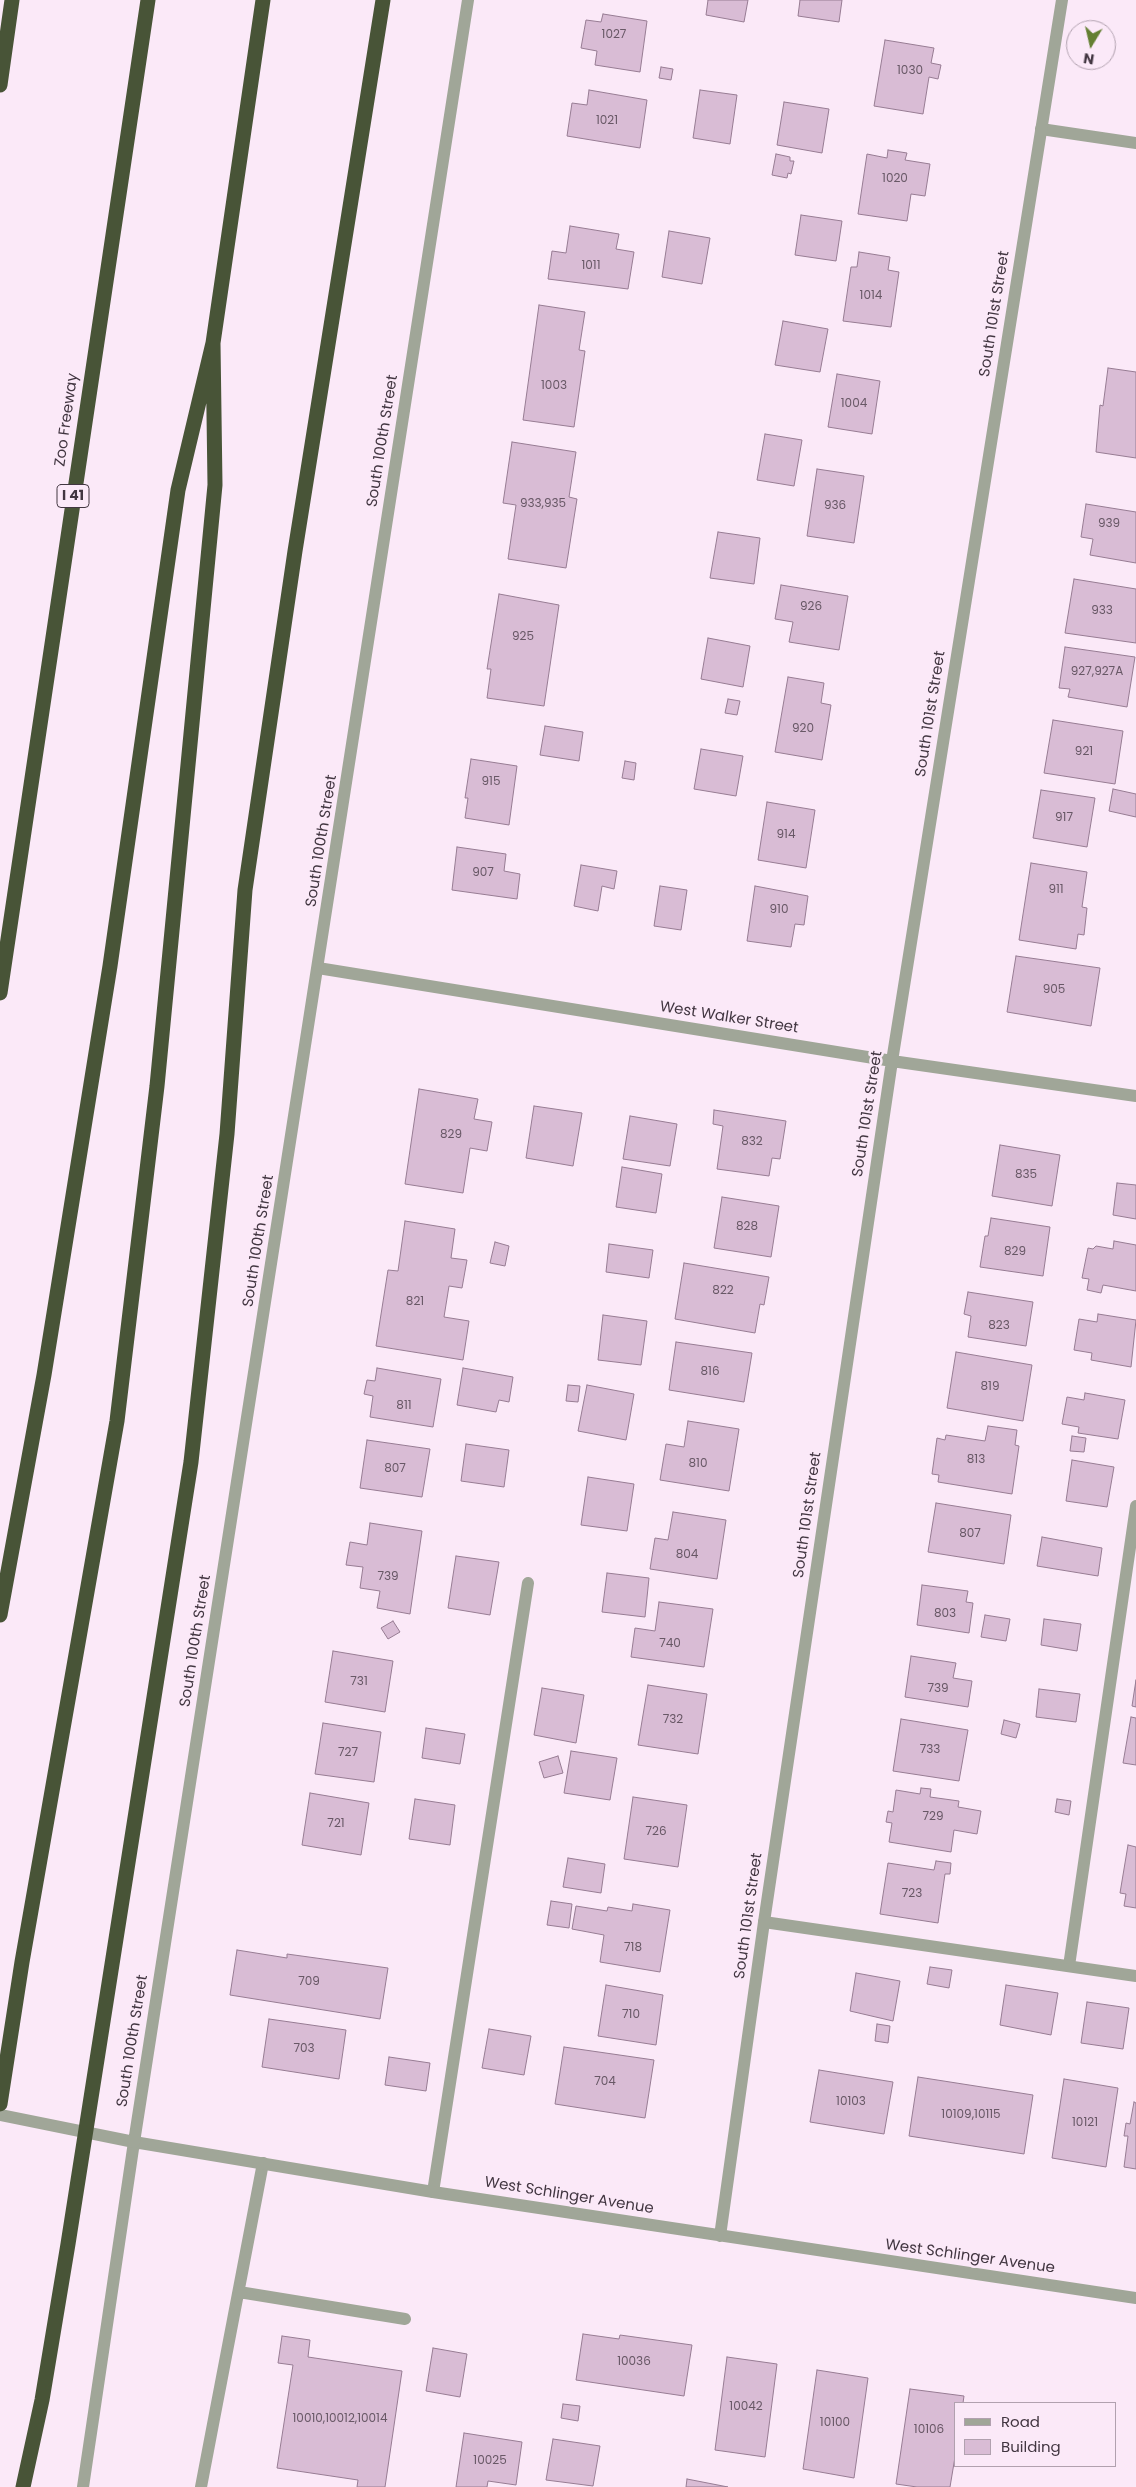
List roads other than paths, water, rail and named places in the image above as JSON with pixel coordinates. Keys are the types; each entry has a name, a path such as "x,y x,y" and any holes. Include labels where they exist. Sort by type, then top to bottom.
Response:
{"highway":[{"path":"0,85 12,0"},
{"name":"Zoo Freeway","path":"0,993 148,0"},
{"path":"0,1615 44,1376 103,1014 178,490 213,343 264,0"},
{"path":"23,2487 42,2400 68,2244 191,1462 227,1134 246,890 295,551 383,0"},
{"path":"0,2104 22,1962 117,1421 154,1116 215,485 213,343"}],"street":[{"name":"South 100th Street","path":"83,2487 134,2142 468,0"},
{"name":"South 101st Street","path":"720,2236 764,1922 892,1061 1062,0"},
{"path":"1041,129 1136,143"},
{"name":"West Walker Street","path":"318,968 892,1061 1136,1096"},
{"path":"1069,1966 1136,1506"},
{"path":"433,2192 528,1583"},
{"path":"764,1922 1136,1976"},
{"name":"West Schlinger Avenue","path":"0,2115 134,2142 433,2192 1136,2298"},
{"path":"201,2487 263,2163"},
{"path":"239,2292 405,2319"}]}
